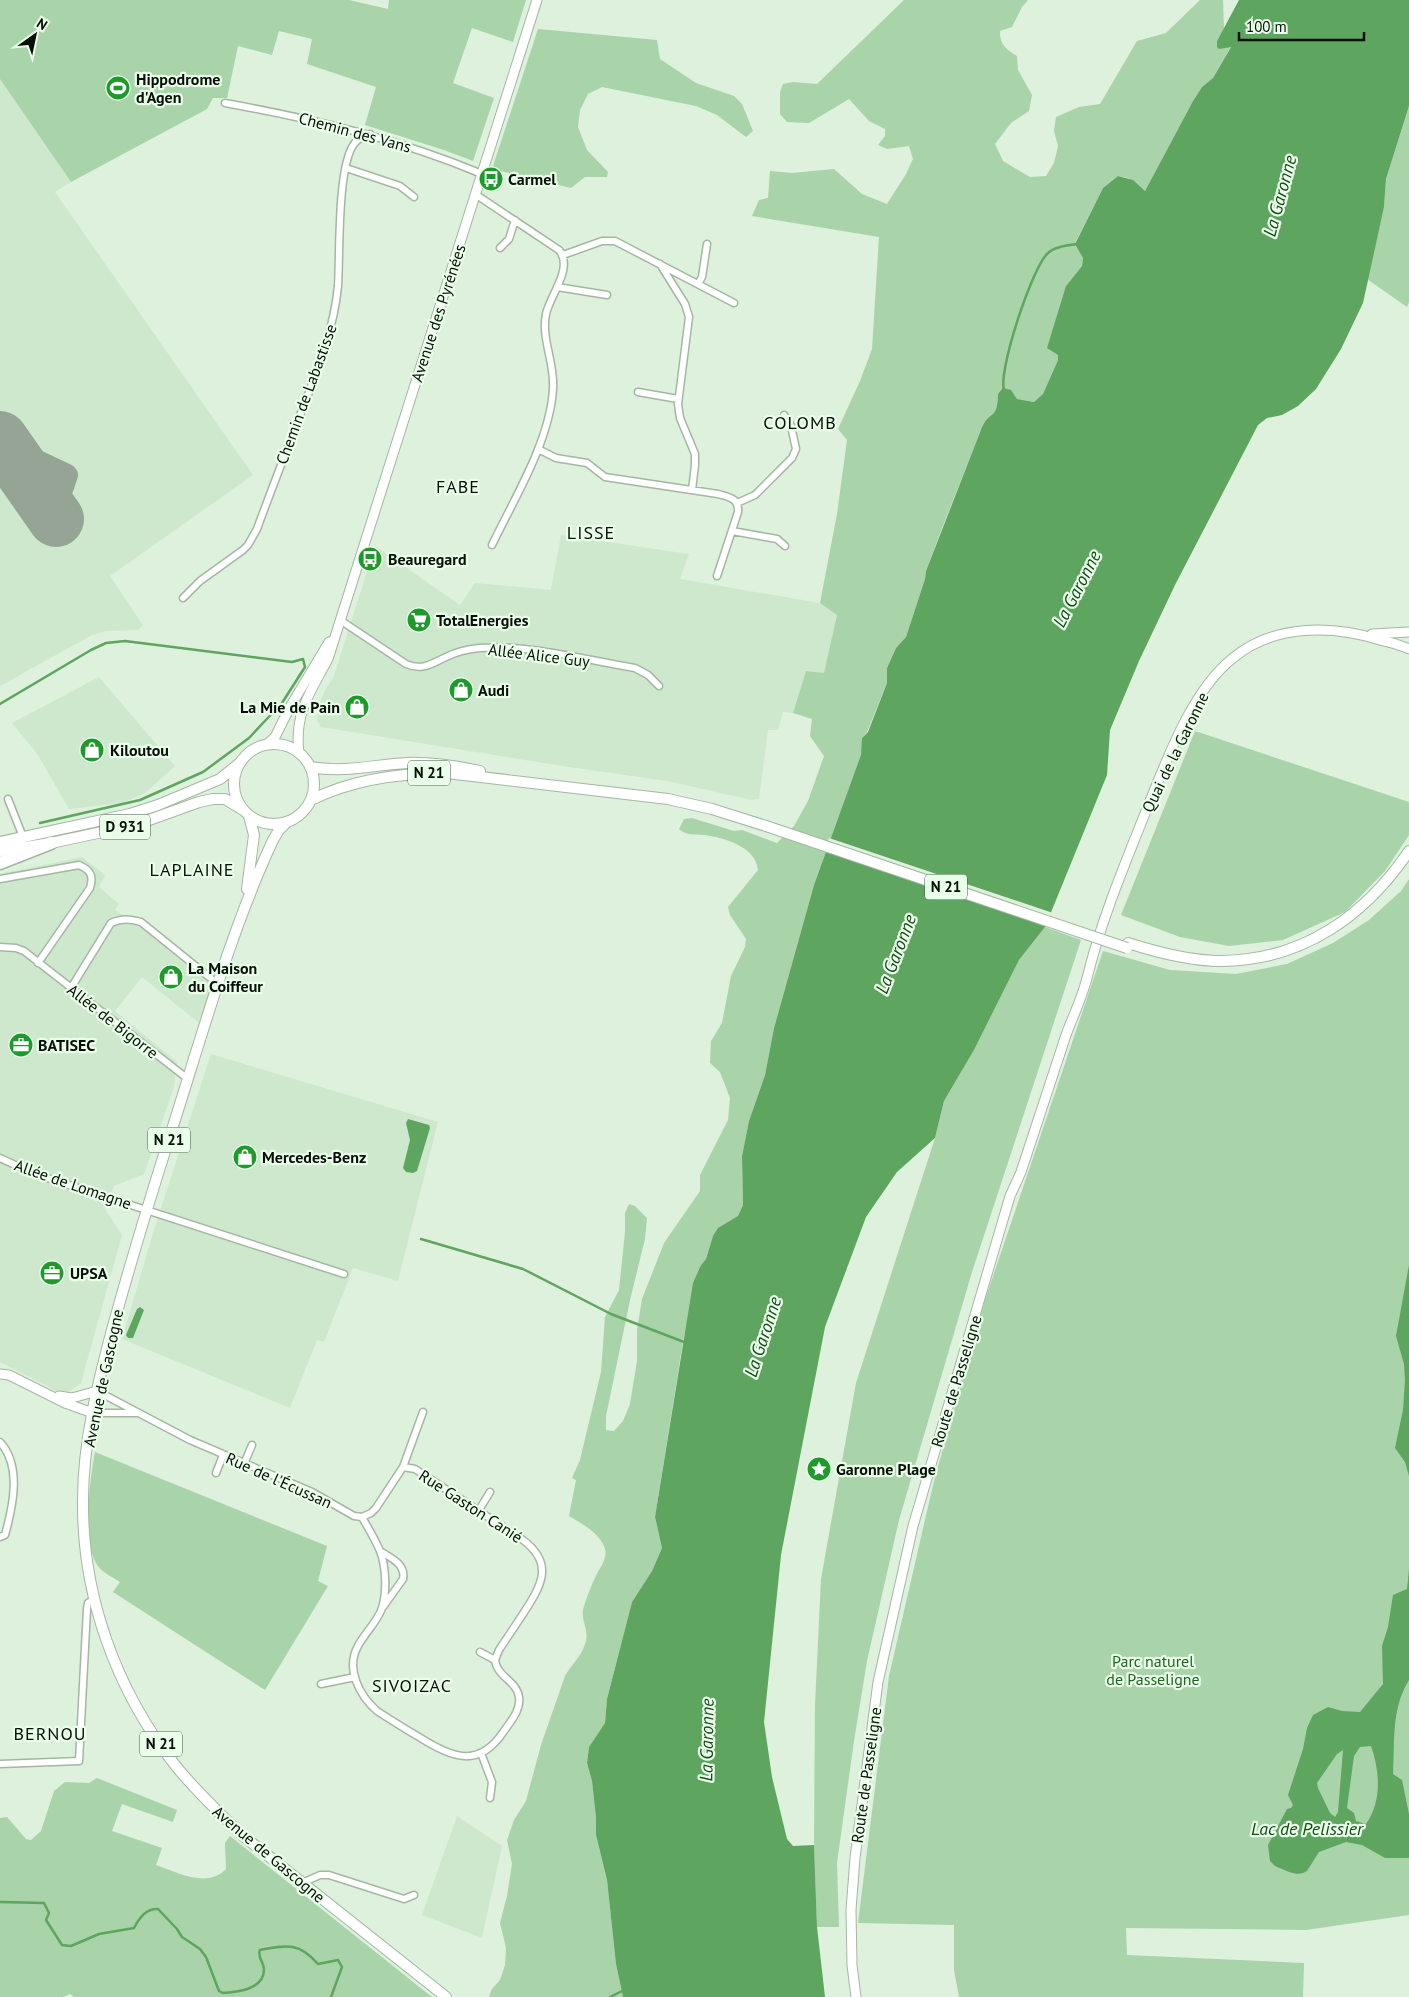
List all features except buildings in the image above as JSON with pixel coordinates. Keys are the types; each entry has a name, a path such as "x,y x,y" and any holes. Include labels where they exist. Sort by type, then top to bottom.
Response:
{"highway":[{"path":"0,863 51,843"}],"main road":[{"path":"277,744 289,747 299,753 310,767 314,784 311,800 305,810 287,822 274,824 261,822 246,813 236,799 234,786 235,773 248,754 266,745 277,744"},
{"name":"D 931","path":"0,842 130,814 158,805 220,779 241,762"},
{"name":"N 21","path":"310,767 331,770 353,770 406,763 450,765 495,773 667,794 708,804 1170,960 1215,965 1248,963 1282,956 1310,946 1349,924 1379,898 1409,864"},
{"name":"N 21","path":"311,800 331,790 387,776 447,773 668,799 767,824"},
{"name":"D 931","path":"0,851 51,843 135,825 199,802 214,799 225,799 246,813"},
{"name":"Avenue de Gascogne","path":"246,813 254,835 246,902"},
{"name":"Avenue de Gascogne","path":"287,822 273,840 246,902 134,1247 97,1391 87,1449 83,1500 86,1558 94,1599 107,1643 133,1700 154,1736 174,1763 228,1822 446,1997"},
{"name":"N 21","path":"1128,946 1176,956 1221,961 1253,958 1287,950 1315,938 1350,917 1375,895 1409,851"}],"street":[{"name":"Avenue des Pyrénées","path":"299,753 297,736 300,717 328,659 537,0"},
{"name":"Chemin des Vans","path":"225,103 290,114 370,134 445,158 482,174"},
{"name":"Chemin de Labastisse","path":"183,598 200,581 248,545 257,529 326,347 335,311 341,208 346,168 354,145 359,139 370,134"},
{"path":"346,168 400,186 414,197"},
{"path":"476,194 546,241 563,255 565,262 564,269 548,306 544,326 552,366 552,402 547,424 538,449 492,545"},
{"path":"500,248 508,238 515,220"},
{"path":"563,255 608,240 623,244 734,303"},
{"path":"698,284 702,277 707,244"},
{"path":"660,264 685,304 689,317 678,399 680,418 695,454 692,490"},
{"path":"557,287 607,295"},
{"path":"638,392 678,399"},
{"path":"738,503 755,495 792,458 796,449 791,426 784,415"},
{"path":"538,449 556,458 587,463 606,477 724,495 734,499 738,503 738,512 717,576"},
{"path":"732,530 778,539 785,546"},
{"name":"Avenue des Pyrénées","path":"266,745 274,738 280,728 290,706 322,656 338,623"},
{"name":"Allée Alice Guy","path":"338,623 415,668 430,665 458,652 476,648 506,648 635,668 648,675 659,686"},
{"name":"Quai de la Garonne","path":"1102,926 1119,877 1169,758 1195,705 1209,682 1222,668 1253,643 1285,633 1306,630 1363,634 1409,632"},
{"name":"Quai de la Garonne","path":"1363,634 1409,649"},
{"path":"8,798 23,837"},
{"path":"0,879 78,865 87,868 91,874 90,888 38,963"},
{"path":"71,988 111,923 131,919 141,922 219,985"},
{"name":"Route de Passeligne","path":"856,1997 852,1965 855,1858 878,1682 913,1526 1010,1196 1021,1172 1087,979 1102,926"},
{"name":"Allée de Bigorre","path":"0,948 16,948 24,951 188,1079"},
{"name":"Allée de Lomagne","path":"0,1158 35,1174 344,1274"},
{"path":"0,1374 9,1375 46,1394 93,1414"},
{"path":"46,1394 72,1398 97,1391"},
{"name":"Rue de l'Écussan","path":"97,1391 223,1455 312,1492 354,1516 362,1516"},
{"path":"382,1608 384,1574 380,1551 362,1516 371,1514 404,1467 423,1412"},
{"name":"Rue de l'Écussan","path":"93,1414 140,1414"},
{"path":"0,1442 11,1464 14,1481 5,1535 0,1537"},
{"path":"244,1464 252,1445"},
{"path":"216,1473 223,1455"},
{"name":"Rue Gaston Canié","path":"404,1467 415,1469 479,1510 532,1547 539,1556 543,1575 538,1590 499,1650 495,1660"},
{"path":"479,1510 490,1492"},
{"path":"380,1551 401,1565 404,1574 356,1648 354,1658 355,1677 369,1704 439,1750 452,1756 465,1757 481,1753 494,1745 519,1706 518,1692 499,1673 495,1660 480,1652"},
{"path":"0,1764 80,1760 87,1609 88,1603 94,1599"},
{"path":"321,1684 355,1677"},
{"path":"481,1753 492,1782 490,1798"},
{"path":"302,1883 320,1874 329,1875 404,1899 414,1895"}],"shaded area":[{"path":"0,79 71,182 55,192 253,475 110,576 143,625 138,630 106,631 92,635 0,686"},
{"path":"561,535 689,554 680,579 820,603 837,615 824,674 806,671 793,713 783,712 778,730 768,730 759,799 752,800 667,781 321,727 317,720 319,705 324,692 334,676 375,546 460,605 475,583 551,590"},
{"path":"99,677 175,766 145,793 122,803 69,809 38,755 12,723"},
{"path":"82,857 105,875 99,887 119,904 115,910 138,925 212,986 199,1023 142,977 115,1011 177,1062 174,1087 144,1174 114,1186 105,1209 122,1235 81,1383 65,1395 0,1362 0,874"},
{"path":"211,1054 438,1122 398,1281 353,1268 324,1342 317,1340 290,1408 122,1339 153,1233"},
{"path":"457,1816 502,1846 482,1938 422,1915"}],"green space":[{"path":"0,0 349,0 388,9 389,0 526,0 513,42 472,28 453,83 494,98 473,161 365,125 376,87 307,64 312,39 279,31 272,55 238,46 227,98 213,98 207,109 71,182 0,79"},
{"path":"904,0 1028,0 1022,7 1012,27 1000,31 1000,36 1004,46 1017,56 1018,70 1032,95 1029,111 1011,123 995,144 1003,161 1030,177 1046,176 1054,163 1058,146 1054,131 1056,117 1079,107 1100,104 1137,41 1166,33 1200,0 1223,0 1224,29 1217,41 1231,46 1213,78 1202,87 1193,101 1145,191 1128,178 1118,176 1103,188 1075,243 1083,258 1082,266 1066,286 1058,360 1043,394 1034,402 1017,399 1011,391 998,394 995,412 982,427 942,528 926,571 906,637 896,648 887,668 887,683 867,732 862,738 862,755 814,885 774,1028 765,1075 749,1121 742,1156 743,1205 738,1216 713,1236 706,1259 701,1265 683,1341 655,1517 662,1548 652,1571 632,1602 607,1699 605,1723 589,1747 587,1763 592,1781 596,1835 607,1880 616,1964 623,1997 489,1997 492,1989 500,1980 505,1965 506,1948 500,1923 512,1864 507,1840 514,1820 526,1801 541,1745 565,1676 585,1644 587,1634 583,1610 605,1555 604,1546 598,1537 569,1516 576,1480 572,1478 580,1460 601,1372 605,1317 619,1290 625,1213 629,1204 635,1206 647,1218 645,1239 630,1300 606,1416 606,1430 614,1431 623,1421 630,1404 637,1361 637,1330 642,1299 664,1243 700,1191 700,1175 728,1120 730,1098 720,1072 710,1063 711,1041 722,1023 731,976 745,947 746,939 730,915 728,907 758,870 752,855 738,845 713,836 688,834 679,829 684,819 692,818 734,831 742,830 777,843 794,826 808,801 824,756 810,736 812,719 793,713 806,671 824,673 837,615 820,603 837,514 847,440 838,429 872,349 879,237 752,216 759,200 768,198 770,171 792,173 834,169 862,194 887,204 913,159 909,146 887,149 878,145 885,136 885,129 869,121 849,99 809,123 787,122 780,114 780,92 783,84 793,82 817,84"},
{"path":"538,29 657,40 660,59 696,83 734,96 742,104 753,131 746,137 717,115 696,106 602,87 588,94 580,110 578,127 587,150 608,172 607,177 585,177 571,188 492,169"},
{"path":"1409,106 1409,302 1407,307 1367,279 1384,207 1386,179"},
{"path":"1195,731 1409,802 1409,835 1385,871 1345,912 1283,940 1229,946 1180,937 1121,915"},
{"name":"Parc naturel de Passeligne","path":"1409,879 1409,1915 1306,1930 1126,1928 1127,1955 1304,1963 1303,1997 959,1997 954,1970 954,1925 858,1923 889,1676 934,1481 984,1303 1103,951 1170,970 1236,974 1287,964 1333,943 1369,920 1401,891"},
{"path":"1045,927 1081,940 972,1272 899,1520 867,1661 854,1741 837,1863 839,1927 817,1927 814,1845 815,1705 821,1579 856,1383 935,1138 944,1101 974,1050 1019,960"},
{"path":"95,1452 327,1546 318,1581 328,1586 265,1690 113,1592 120,1582 100,1569 92,1552 89,1538 88,1508"},
{"path":"97,1778 177,1810 173,1822 122,1804 112,1831 162,1848 156,1865 192,1877 210,1878 218,1875 226,1869 225,1843 230,1836 432,1997 74,1997 70,1994 63,1997 0,1997 0,1818 7,1817 26,1839 31,1840 41,1831 54,1791 65,1782 89,1783"}],"water":[{"name":"La Garonne","path":"1239,0 1409,0 1409,106 1386,179 1384,207 1363,303 1341,349 1316,389 1298,406 1282,415 1267,418 1258,425 1175,585 1139,661 1110,730 1107,775 1045,927 1019,960 974,1050 944,1101 935,1138 897,1172 866,1217 825,1327 781,1555 764,1722 772,1777 787,1839 793,1846 814,1845 817,1927 825,1997 623,1997 616,1964 607,1880 596,1835 592,1781 587,1763 589,1747 605,1723 607,1699 632,1602 652,1571 662,1548 655,1517 693,1283 701,1265 706,1259 713,1236 718,1228 738,1216 743,1205 742,1156 749,1121 765,1075 774,1028 814,885 861,755 862,738 868,732 887,683 887,668 896,648 906,637 926,571 982,427 995,412 998,394 1003,388 1011,390 1017,399 1034,402 1043,394 1058,360 1058,355 1047,348 1066,286 1082,266 1083,258 1075,244 1103,188 1118,176 1133,180 1145,191 1193,101 1202,87 1213,78 1231,47 1219,49 1217,41"},
{"path":"408,1119 429,1125 430,1128 417,1171 413,1173 406,1172 403,1168 410,1140 406,1123"},
{"path":"1409,1265 1409,1476 1405,1462 1395,1448 1403,1410 1405,1380 1404,1364 1396,1336"},
{"path":"140,1307 144,1310 133,1338 128,1338 126,1335 137,1309"},
{"name":"Lac de Pelissier","path":"1409,1569 1409,1680 1399,1702 1394,1737 1393,1774 1402,1780 1409,1814 1409,1858 1385,1858 1362,1845 1346,1842 1319,1852 1307,1871 1303,1873 1289,1872 1275,1866 1270,1861 1268,1845 1287,1809 1293,1805 1288,1795 1303,1749 1307,1728 1313,1715 1328,1707 1342,1711 1360,1712 1383,1684 1382,1646 1388,1627 1393,1595 1407,1589","holes":["1371,1746 1378,1776 1378,1786 1375,1806 1366,1824 1356,1821 1354,1813 1347,1808 1354,1756 1360,1747","1343,1750 1338,1812 1335,1817 1330,1813 1317,1783 1337,1754"]}],"pier":[{"path":"829,838 1053,913 1048,925 824,850"}],"waterway":[{"path":"1004,390 1006,363 1011,342 1025,297 1041,262 1054,249 1077,244"},
{"path":"0,704 106,643 125,641 292,662 303,659 305,667 282,703 249,738 203,772 140,800 40,823"},
{"path":"421,1239 523,1269 611,1314 684,1342"},
{"path":"0,1902 44,1903 49,1913 46,1920 62,1945 71,1946 99,1934 134,1928 144,1914 150,1910 158,1909 182,1937 200,1949 206,1957 219,1991 223,1993 242,1991 255,1986 260,1981 264,1969 259,1955 260,1950 285,1946 305,1952 318,1964 338,1960 342,1967 331,1997"},
{"path":"610,1997 624,1990"}],"taxiway":[{"path":"0,438 14,450 67,475 61,491 50,497 38,496 33,493 26,483 26,477"}],"runway":[{"path":"0,439 56,519"}],"place":[{"name":"Hippodrome d'Agen","path":"118,88"},
{"name":"Carmel","path":"491,179"},
{"name":"Beauregard","path":"370,559"},
{"name":"TotalEnergies","path":"419,620"},
{"name":"Audi","path":"461,690"},
{"name":"La Mie de Pain","path":"357,707"},
{"name":"Kiloutou","path":"92,750"},
{"name":"La Maison du Coiffeur","path":"171,977"},
{"name":"BATISEC","path":"21,1045"},
{"name":"Mercedes-Benz","path":"245,1157"},
{"name":"UPSA","path":"52,1273"},
{"name":"Garonne Plage","path":"819,1469"}],"district":[{"name":"COLOMB","path":"800,423"},
{"name":"FABE","path":"458,487"},
{"name":"LISSE","path":"591,533"},
{"name":"LAPLAINE","path":"192,870"},
{"name":"SIVOIZAC","path":"412,1686"},
{"name":"BERNOU","path":"50,1734"}]}
